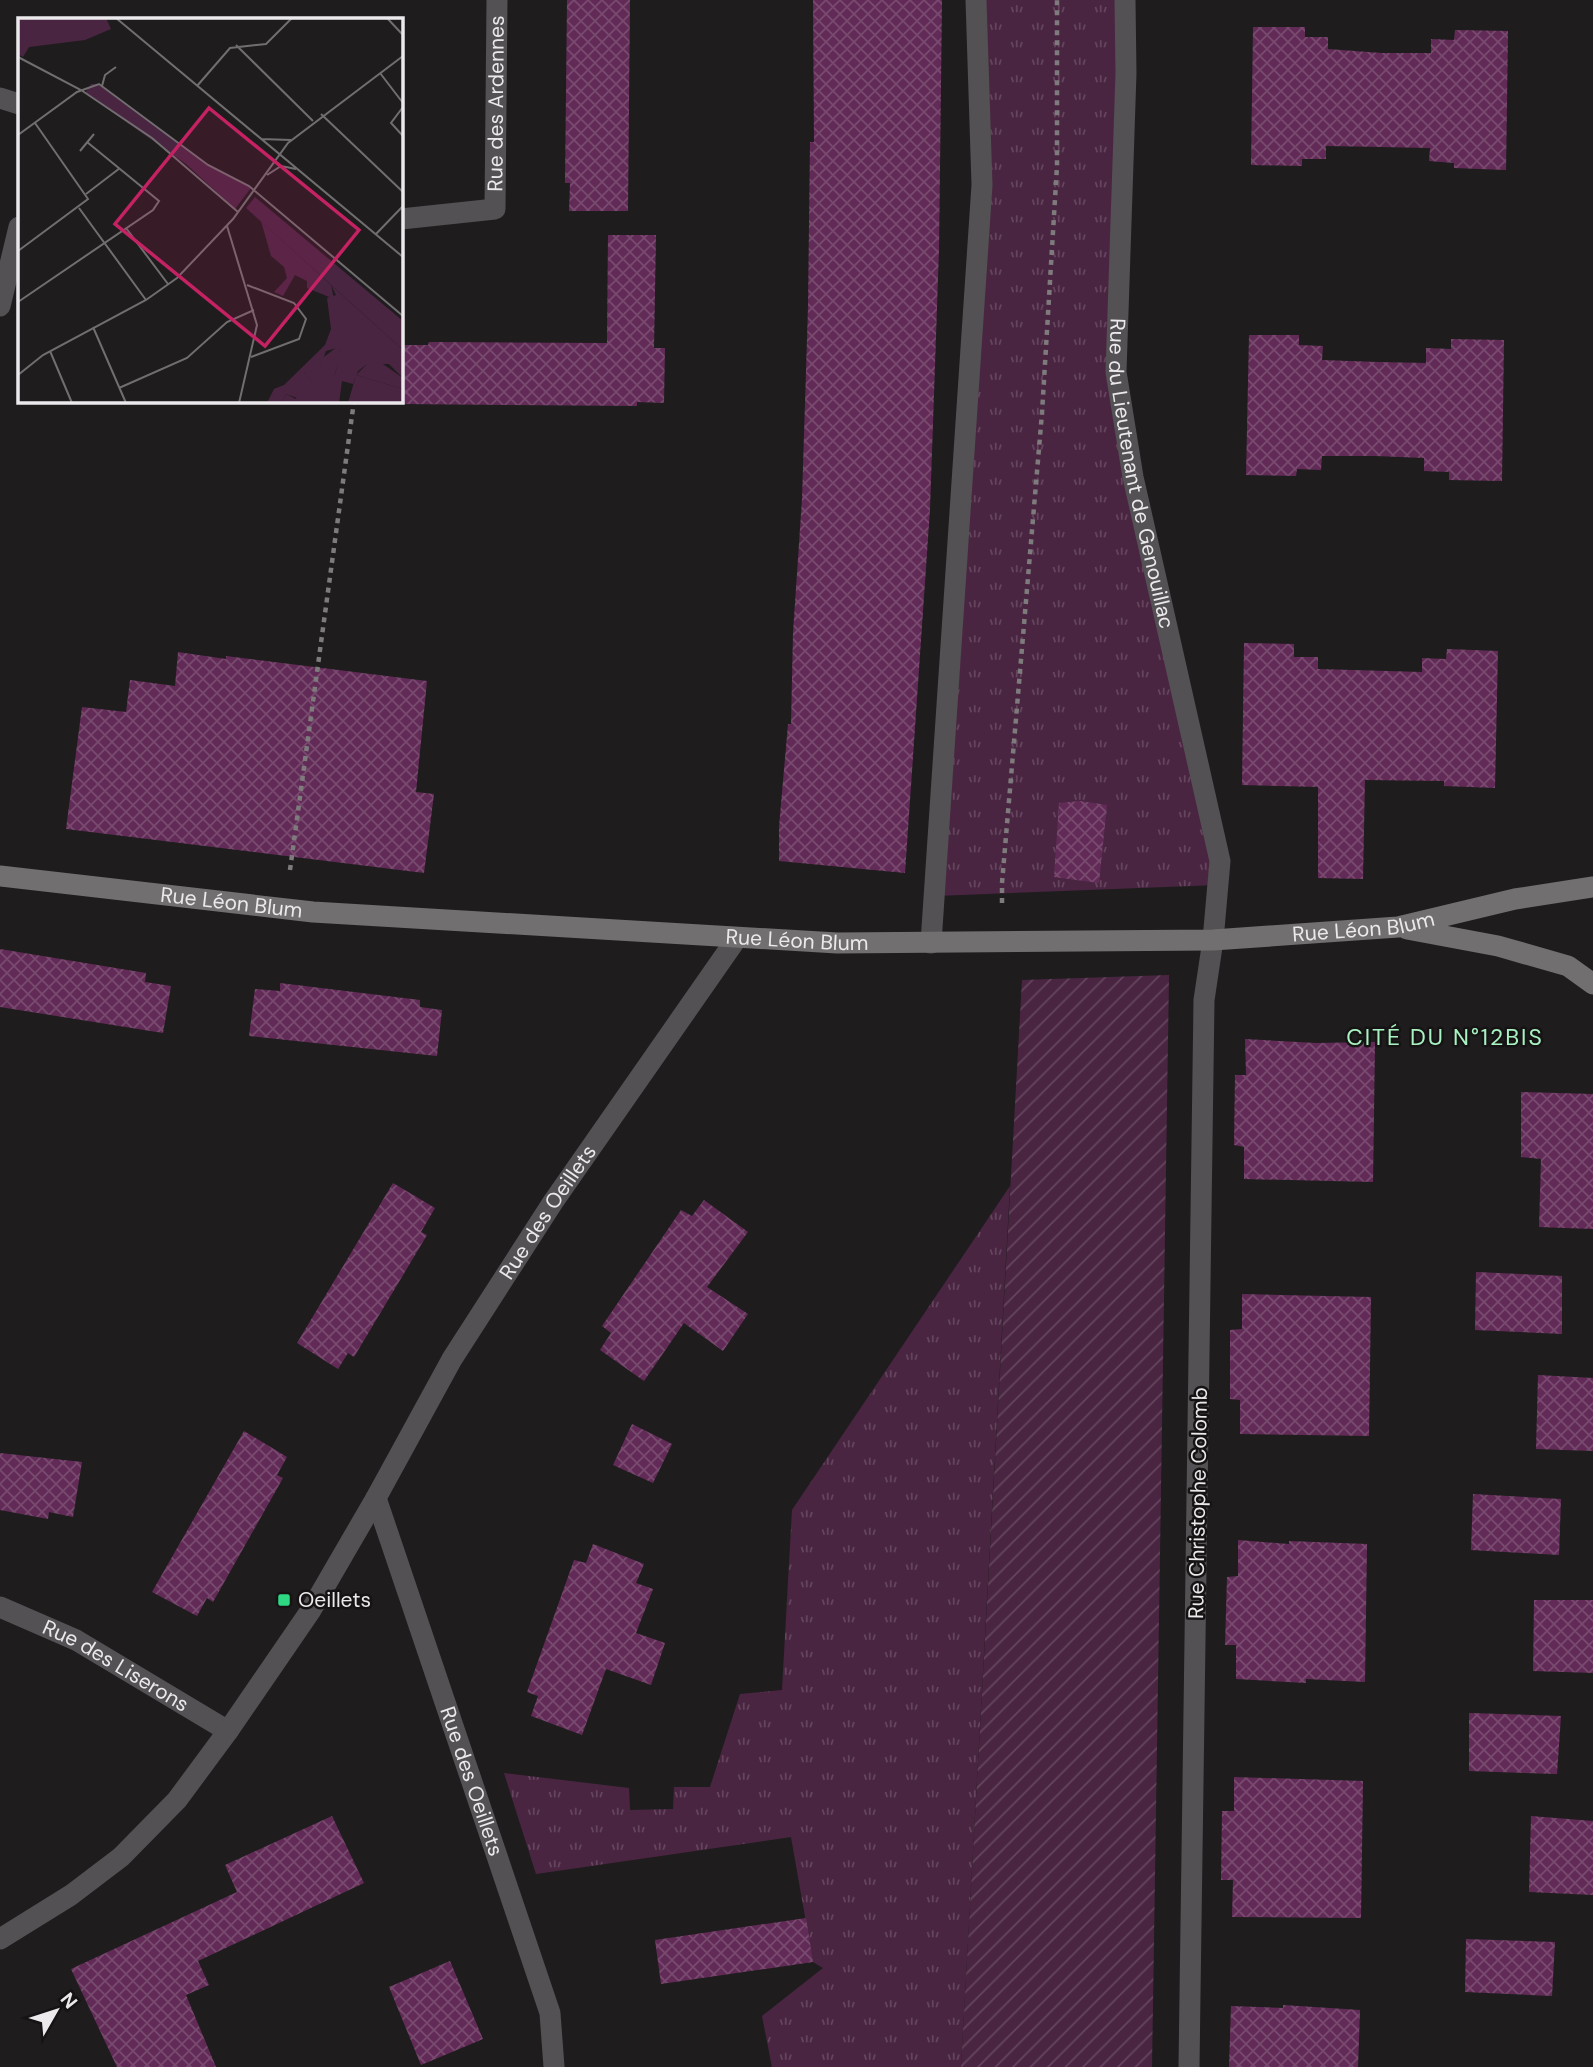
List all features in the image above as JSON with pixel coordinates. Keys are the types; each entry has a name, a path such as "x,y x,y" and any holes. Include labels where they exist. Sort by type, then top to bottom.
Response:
{"street":[{"name":"Rue des Ardennes","path":"402,219 495,209 496,0"},
{"path":"932,943 982,185 976,0"},
{"name":"Rue du Lieutenant de Genouillac","path":"1125,0 1126,73 1116,372 1133,477 1220,861 1213,940"},
{"path":"0,97 18,104"},
{"path":"0,306 18,232"},
{"name":"Rue Léon Blum","path":"0,876 285,909 837,943 1213,940 1398,927 1515,899 1593,887"},
{"path":"1398,927 1498,946 1568,966 1593,984"},
{"name":"Rue des Oeillets","path":"0,1939 71,1895 121,1857 177,1800 228,1731 311,1610 452,1359 531,1236 737,937"},
{"name":"Rue Christophe Colomb","path":"1189,2067 1204,1000 1213,940"},
{"name":"Rue des Oeillets","path":"376,1498 550,2014 555,2067"},
{"name":"Rue des Liserons","path":"0,1607 76,1640 228,1731"}],"path":[{"path":"1001,942 1002,883 1042,413 1057,166 1057,0"},
{"path":"285,909 354,402"}],"green space":[{"path":"976,0 1125,0 1116,372 1217,885 935,896 982,185"},
{"path":"1169,975 1152,2067 961,2067 1022,980"},
{"path":"1010,1186 961,2067 772,2067 762,2016 823,1968 813,1962 791,1837 536,1874 504,1773 629,1788 630,1810 673,1809 674,1787 710,1787 740,1694 782,1690 792,1510"}],"building":[{"path":"567,0 630,0 628,211 569,211 570,183 565,183"},
{"path":"813,0 942,0 939,250 930,509 905,873 779,861 779,827 788,724 791,724 793,633 802,499 810,142 814,142"},
{"path":"1253,27 1305,27 1305,37 1328,37 1328,49 1382,53 1431,53 1431,39 1454,40 1455,30 1508,31 1506,170 1454,168 1454,163 1429,161 1430,148 1381,147 1326,146 1326,159 1302,159 1302,166 1251,165"},
{"path":"608,235 656,235 654,348 665,348 664,403 637,402 637,406 401,404 402,345 428,345 429,342 607,343"},
{"path":"1249,335 1299,335 1299,345 1323,346 1322,360 1426,363 1426,348 1451,349 1451,339 1504,340 1502,481 1449,480 1449,472 1424,471 1424,458 1376,456 1322,456 1321,470 1297,469 1296,476 1246,475"},
{"path":"1244,643 1294,644 1294,657 1318,657 1318,669 1422,672 1422,658 1446,659 1447,649 1498,651 1495,788 1444,786 1444,781 1365,780 1363,879 1318,878 1318,787 1242,785"},
{"path":"178,652 427,681 416,792 434,794 424,873 66,829 82,707 126,712 130,680 175,686"},
{"path":"1080,801 1107,805 1099,883 1054,877 1059,803"},
{"path":"0,949 146,973 145,982 171,986 163,1033 0,1007"},
{"path":"280,983 420,1000 420,1007 442,1010 437,1056 249,1036 255,989 280,991"},
{"path":"1245,1039 1316,1043 1375,1042 1373,1182 1244,1179 1244,1147 1234,1145 1235,1075 1246,1075"},
{"path":"1521,1092 1593,1094 1593,1229 1539,1227 1541,1159 1521,1157"},
{"path":"393,1183 435,1208 421,1232 427,1235 354,1357 348,1353 338,1369 297,1343"},
{"path":"704,1200 748,1232 707,1287 748,1314 723,1351 684,1323 644,1381 600,1350 611,1333 602,1326 681,1210 692,1216"},
{"path":"1476,1272 1562,1276 1562,1334 1475,1330"},
{"path":"1242,1294 1371,1297 1369,1436 1240,1434 1240,1400 1230,1399 1230,1330 1242,1329"},
{"path":"1538,1375 1593,1378 1593,1451 1536,1449"},
{"path":"632,1424 672,1444 653,1483 613,1465"},
{"path":"244,1431 287,1457 277,1475 283,1478 213,1602 207,1598 197,1616 152,1592"},
{"path":"0,1453 82,1462 73,1517 49,1512 48,1519 0,1510"},
{"path":"1473,1494 1561,1499 1559,1555 1471,1550"},
{"path":"1238,1540 1289,1544 1289,1541 1367,1544 1365,1682 1306,1679 1306,1683 1236,1679 1236,1645 1225,1645 1227,1577 1238,1576"},
{"path":"593,1544 644,1564 636,1583 653,1589 636,1633 665,1643 651,1685 606,1669 582,1735 531,1716 538,1696 527,1692 574,1560 586,1563"},
{"path":"1534,1600 1593,1600 1593,1673 1533,1671"},
{"path":"1469,1713 1561,1716 1557,1774 1469,1771"},
{"path":"1234,1777 1363,1781 1361,1918 1232,1917 1233,1880 1221,1880 1222,1811 1234,1811"},
{"path":"332,1816 364,1883 198,1961 209,1985 186,1995 216,2067 117,2067 71,1969 237,1892 225,1865"},
{"path":"1531,1816 1593,1821 1593,1895 1529,1892"},
{"path":"806,1918 813,1962 661,1984 655,1940"},
{"path":"1466,1939 1555,1942 1552,1996 1465,1992"},
{"path":"450,1961 483,2039 421,2065 389,1987"},
{"path":"1283,2005 1360,2010 1358,2067 1229,2067 1231,2006 1283,2008"}],"place":[{"name":"Oeillets","path":"284,1600"}],"district":[{"name":"CITÉ DU N°12BIS","path":"1445,1037"}]}
